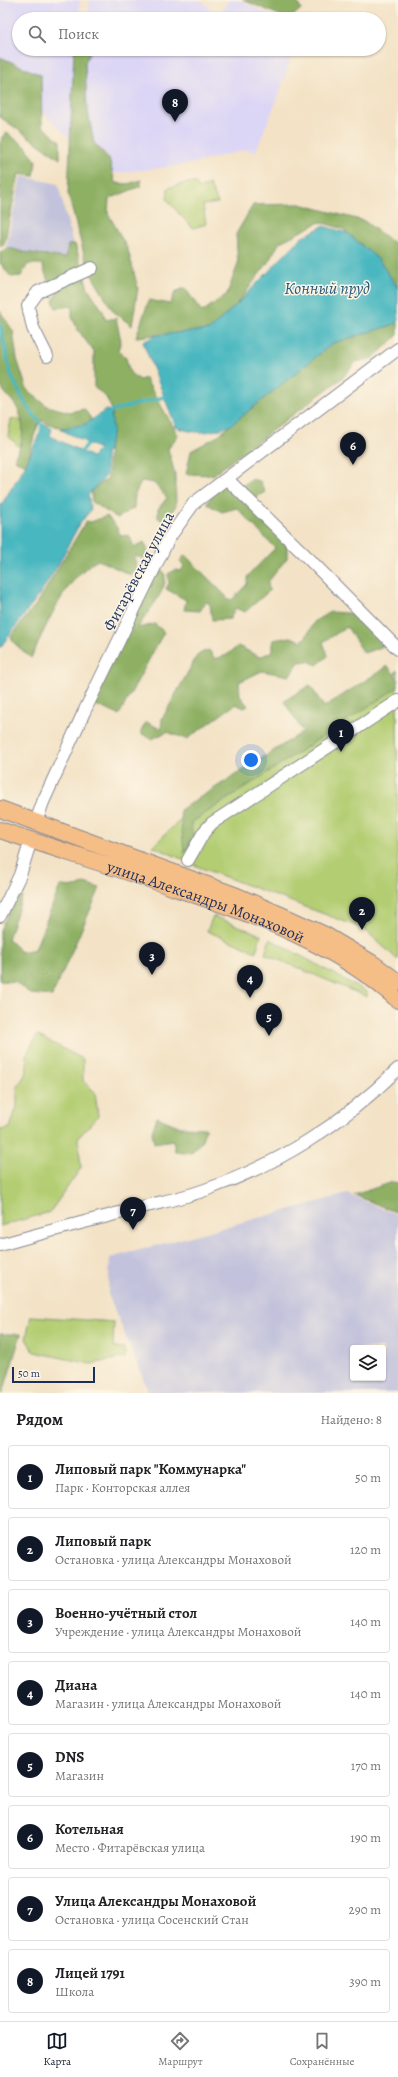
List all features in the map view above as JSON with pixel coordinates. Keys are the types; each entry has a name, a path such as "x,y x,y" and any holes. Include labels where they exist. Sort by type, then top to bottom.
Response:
{"main road":[{"name":"улица Александры Монаховой","path":"0,809 237,896 281,915 325,935 372,963 398,982"},
{"name":"улица Александры Монаховой","path":"0,830 215,901 278,926 319,945 363,974 398,1000"}],"street":[{"path":"47,356 33,328 28,306 38,292 92,268"},
{"name":"Фитарёвская улица","path":"36,822 43,802 84,712 169,538 194,503 398,349"},
{"path":"227,479 398,649"},
{"path":"188,860 204,832 212,823 398,701"},
{"path":"0,916 20,875 32,840"},
{"path":"0,1246 204,1191 268,1165 305,1145 335,1125 372,1094 398,1069"}],"shaded area":[{"path":"0,0 80,0 79,12 12,12 12,56 77,56 72,141 14,83 0,63"},
{"path":"89,0 200,0 215,12 88,12"},
{"path":"229,0 238,0 264,12 221,12"},
{"path":"86,56 292,56 279,94 255,153 249,149 190,164 79,178"},
{"path":"21,176 58,184 77,260 5,252"},
{"path":"347,1194 398,1215 398,1393 149,1393 108,1294 110,1258"}],"green space":[{"path":"243,0 296,0 301,9 297,12 272,12"},
{"path":"74,56 88,56 85,63 87,107 94,143 109,158 115,183 128,184 141,180 141,186 109,199 108,213 128,250 138,288 132,326 113,311 88,269 68,194"},
{"path":"0,57 41,75 42,126 60,141 60,159 0,117"},
{"path":"7,133 26,147 36,161 34,176 19,174 4,245 0,246 0,145 2,137"},
{"path":"186,183 196,183 199,189 209,184 218,203 203,205 206,224 193,228 167,199 168,188"},
{"path":"300,204 364,221 398,246 398,288 378,259 343,229 320,222 280,242 267,264 236,305 209,330 136,337 149,300 170,304 175,292 185,288 202,312 227,294 238,264 236,234 253,205"},
{"path":"75,244 88,288 103,311 106,320 116,318 121,341 118,350 126,358 130,373 140,380 145,378 178,435 168,449 175,474 176,505 166,522 158,518 158,509 167,498 154,483 142,481 135,494 134,508 117,518 92,502 91,491 108,478 109,430 113,412 106,397 94,387 94,352 78,330 72,317 72,306 56,308 53,301 60,287 49,284 42,264 28,264 21,276 11,277 0,263 0,252 9,248 23,252 66,258 68,245"},
{"path":"0,311 13,331 17,359 27,390 47,406 69,412 84,409 92,420 91,430 84,430 65,428 40,420 34,436 27,465 16,461 15,456 19,450 23,429 20,414 0,384"},
{"path":"398,320 398,335 373,358 356,362 343,377 213,475 186,474 191,451 216,437 333,343 395,324"},
{"path":"18,418 27,429 19,447 8,436 11,420"},
{"path":"251,479 260,481 265,492 248,502 287,545 287,558 268,582 269,591 245,612 235,608 230,619 212,620 210,604 206,602 200,611 184,610 186,600 166,589 169,583 168,574 175,570 181,571 184,566 180,561 185,555 229,599 232,600 247,584 248,576 275,548 237,508 222,512 207,504 212,495 224,484 234,493"},
{"path":"107,516 116,526 121,536 129,535 134,547 144,542 148,550 143,559 135,555 136,568 131,575 98,560 86,568 76,578 58,603 31,658 13,642 11,636 38,602 86,521 91,522"},
{"path":"153,562 163,571 165,577 164,585 138,628 155,624 164,632 119,715 86,701"},
{"path":"330,612 362,614 384,646 364,653 347,627 323,642 328,656 317,665 308,661 299,662 289,676 262,671 239,682 240,696 248,706 244,708 236,704 187,739 167,732 152,739 140,733 146,722 161,729 162,719 198,654 209,650 215,659 227,655 238,646 260,657 273,651 273,640 291,637 301,641 305,638 315,621"},
{"path":"388,666 398,680 398,687 191,823 193,839 184,853 180,810 303,732 284,701 310,685 324,707"},
{"path":"397,670 398,960 364,929 199,867 153,846 177,823 389,682"},
{"path":"28,879 8,939 21,952 35,949 60,886 77,887 84,883 100,888 52,996 31,994 15,982 0,981 0,930 20,888"},
{"path":"213,916 261,935 256,952 207,931"},
{"path":"270,939 367,992 367,997 265,954"},
{"path":"37,1035 83,1059 83,1081 95,1092 98,1116 78,1138 81,1168 50,1212 0,1226 0,1130 10,1128 17,1106 17,1086 23,1079 27,1068 26,1055"},
{"path":"157,1117 181,1127 206,1128 201,1142 191,1153 175,1151 173,1140 154,1143 152,1132"},
{"path":"393,1182 398,1183 398,1213 354,1195"},
{"path":"31,1316 114,1322 113,1347 124,1348 126,1357 91,1364 34,1352 26,1339"},
{"path":"0,1334 21,1334 3,1393 0,1393"}],"water":[{"name":"Конный пруд","path":"323,226 347,233 378,259 398,288 398,320 395,324 333,343 231,425 217,430 204,432 184,430 176,427 143,342 157,335 209,330 235,306 301,238"},
{"path":"106,410 111,411 113,431 106,455 106,476 88,495 91,510 77,529 45,586 0,648 0,507 25,466 44,424 52,428 50,436 92,457 99,449 60,429 86,424"}],"waterway":[{"path":"0,325 11,375 26,405 42,425 41,434"},
{"path":"108,415 111,411 168,396"},
{"path":"79,455 91,439"}],"place":[{"name":"Лицей 1791","path":"175,122"},
{"name":"Котельная","path":"353,465"},
{"name":"Липовый парк \"Коммунарка\"","path":"341,752"},
{"name":"Липовый парк","path":"362,930"},
{"name":"Военно-учётный стол","path":"152,975"},
{"name":"Диана","path":"250,998"},
{"name":"DNS","path":"269,1036"},
{"name":"Улица Александры Монаховой","path":"133,1230"}]}
